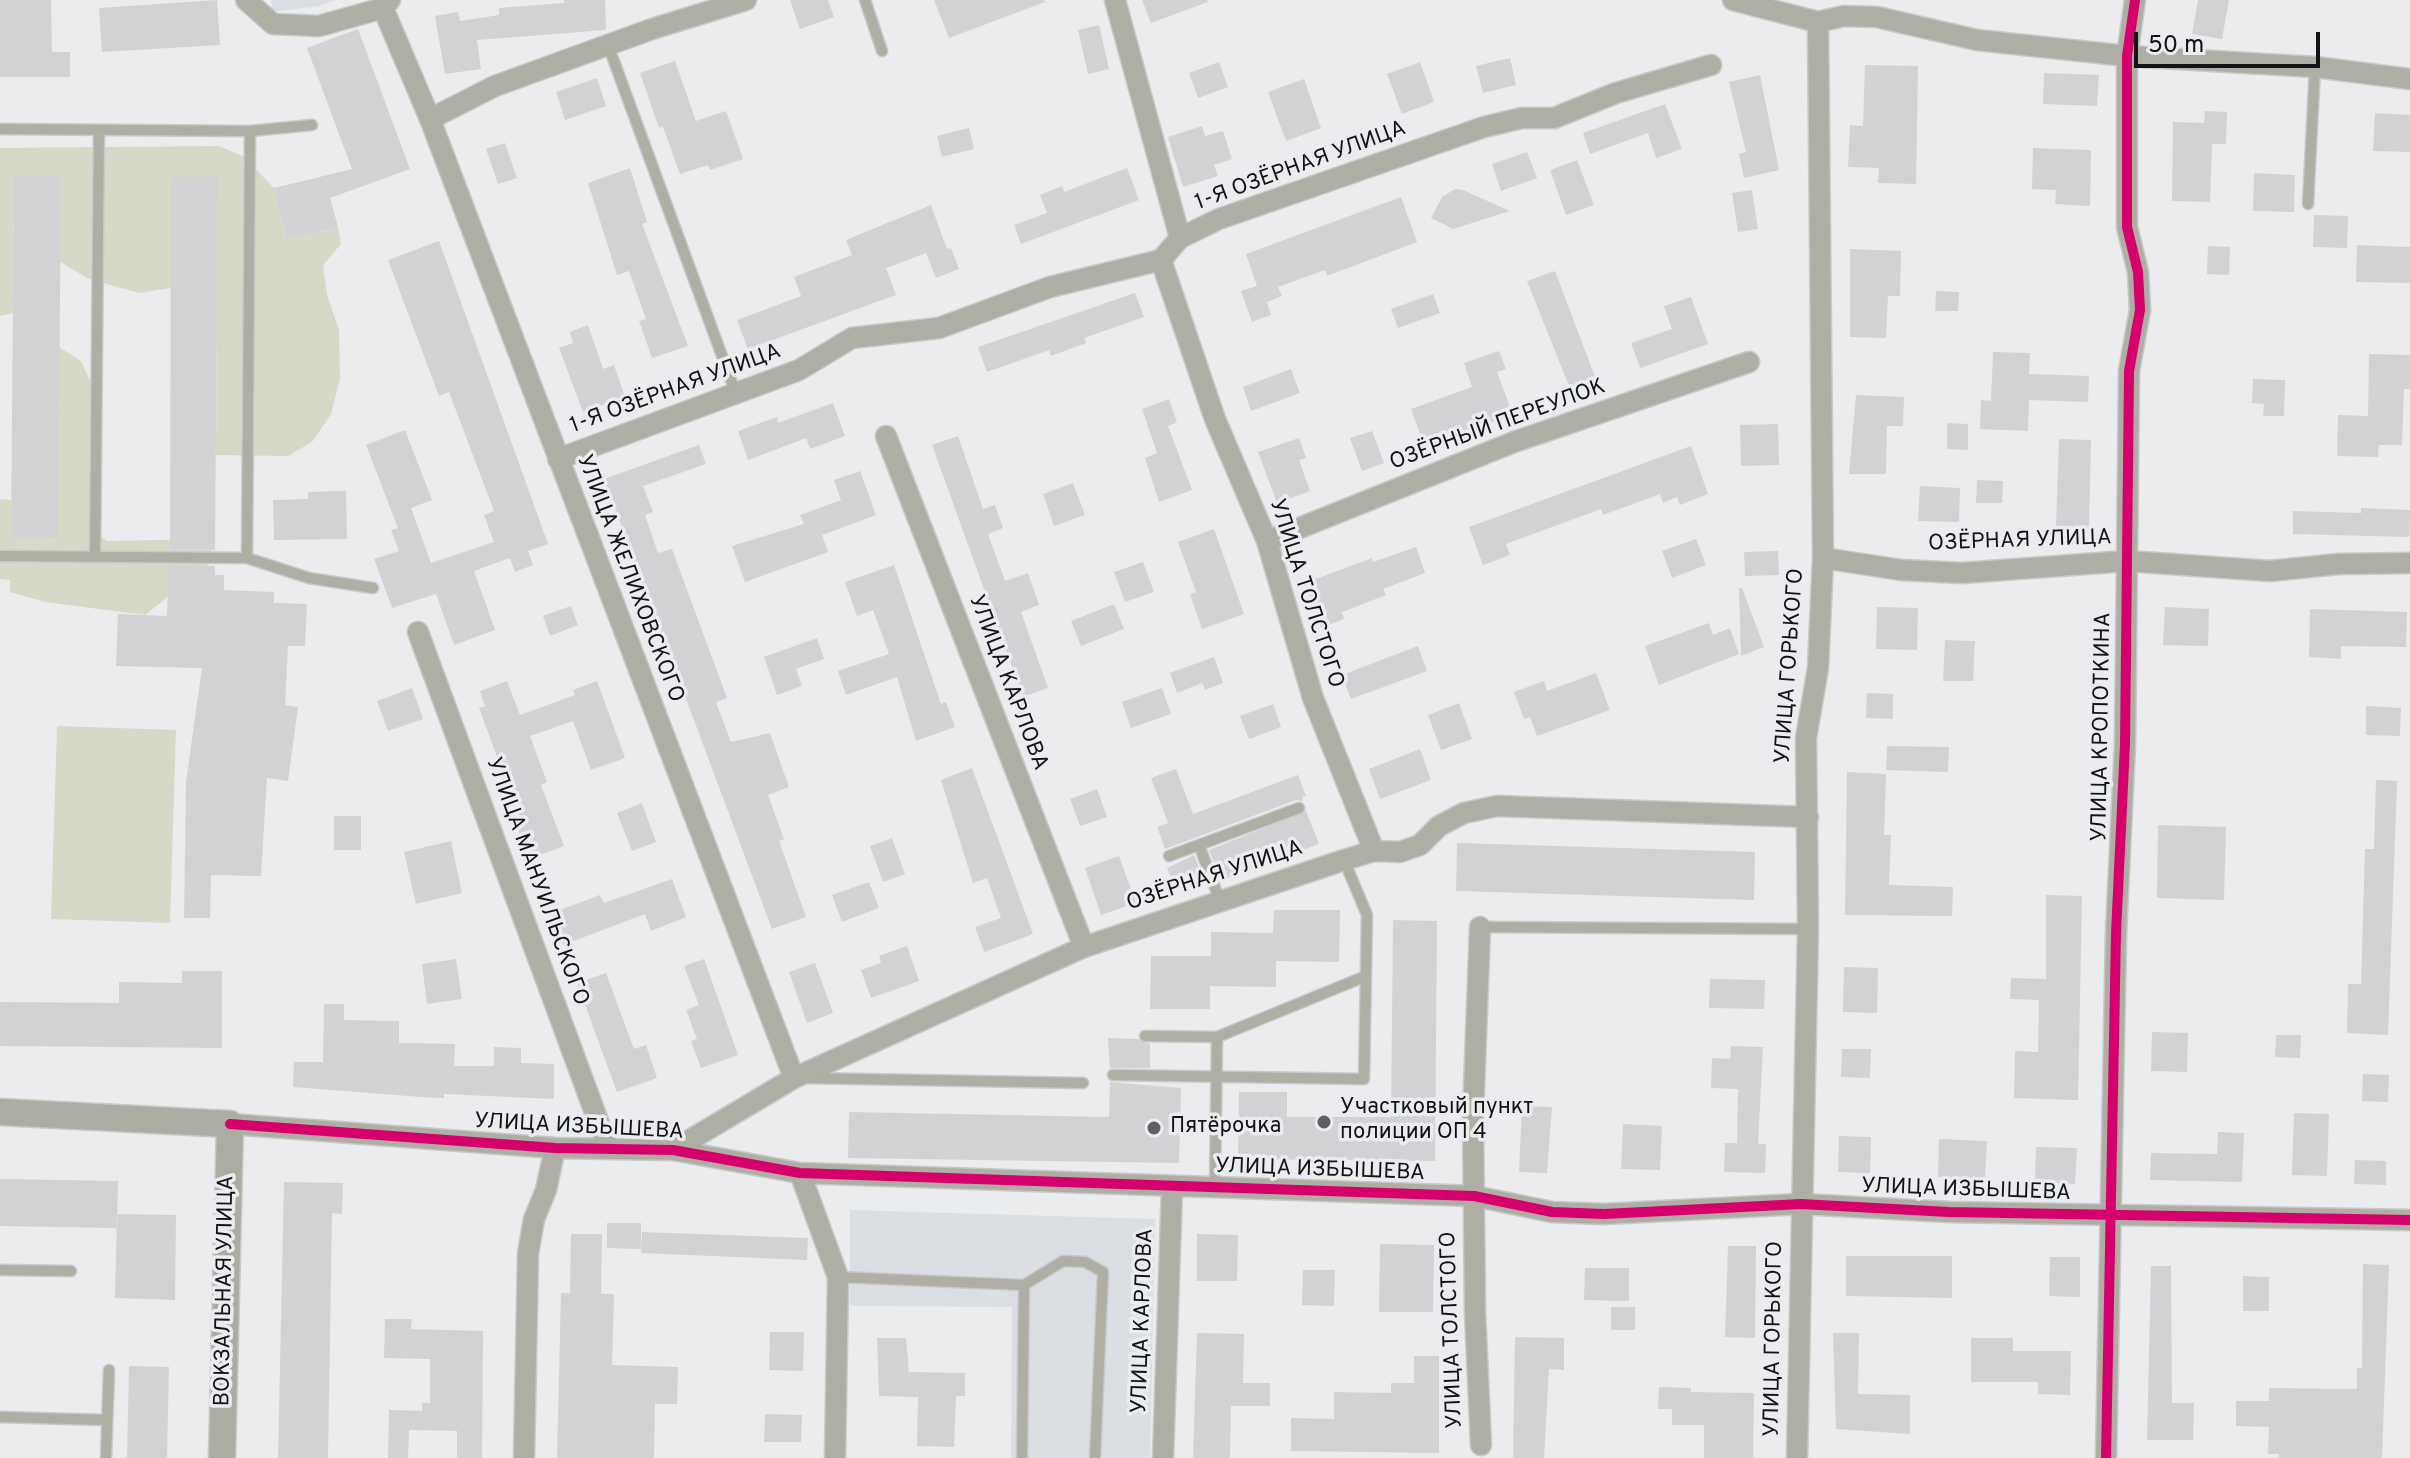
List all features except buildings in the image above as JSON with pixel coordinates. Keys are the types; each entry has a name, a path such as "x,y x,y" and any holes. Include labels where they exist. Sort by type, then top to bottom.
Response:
{"main road":[{"name":"УЛИЦА ИЗБЫШЕВА","path":"0,1112 230,1124"},
{"name":"ВОКЗАЛЬНАЯ УЛИЦА","path":"222,1458 230,1124"}],"street":[{"path":"246,0 273,24 319,26 387,4"},
{"path":"430,119 495,86 746,0"},
{"path":"1115,0 1180,238"},
{"path":"1733,0 1818,22 1844,16 1877,17 1977,40 2127,56 2315,67 2410,79"},
{"name":"УЛИЦА КРОПОТКИНА","path":"2106,1458 2116,933 2125,744 2129,371 2140,310 2138,272 2127,227 2127,56 2135,0"},
{"name":"УЛИЦА ЖЕЛИХОВСКОГО","path":"387,4 794,1078"},
{"name":"УЛИЦА ГОРЬКОГО","path":"1797,1458 1808,929 1806,738 1818,668 1823,558 1818,22"},
{"name":"1-Я ОЗЁРНАЯ УЛИЦА","path":"558,459 799,370 852,338 939,328 1050,287 1161,260 1180,238 1219,219 1484,127 1522,118 1554,118 1616,93 1711,65"},
{"name":"УЛИЦА ТОЛСТОГО","path":"1161,260 1215,419 1267,541 1313,698 1374,851"},
{"name":"ОЗЁРНЫЙ ПЕРЕУЛОК","path":"1267,541 1514,442 1749,362"},
{"name":"УЛИЦА КАРЛОВА","path":"886,436 1084,947"},
{"name":"ОЗЁРНАЯ УЛИЦА","path":"1823,558 1901,570 1962,573 2127,561 2270,571 2338,564 2410,563"},
{"name":"УЛИЦА МАНУИЛЬСКОГО","path":"418,632 608,1148"},
{"name":"ОЗЁРНАЯ УЛИЦА","path":"673,1150 794,1078 1084,947 1344,860 1374,851 1400,852 1420,845 1439,826 1464,813 1497,806 1808,817"},
{"name":"УЛИЦА ТОЛСТОГО","path":"1480,927 1474,1196 1481,1445"},
{"name":"УЛИЦА ИЗБЫШЕВА","path":"230,1124 555,1148 673,1150 800,1173 1474,1196 1552,1212 1604,1214 1801,1204 2109,1216 2410,1220"},
{"path":"524,1458 528,1254 534,1219 546,1190 555,1148"},
{"path":"800,1173 838,1277 835,1458"},
{"name":"УЛИЦА КАРЛОВА","path":"1163,1458 1172,1187"}],"lane":[{"path":"865,0 882,51"},
{"path":"608,45 736,394"},
{"path":"2308,204 2315,67"},
{"path":"0,129 250,131 312,125"},
{"path":"95,556 99,130"},
{"path":"247,558 250,131"},
{"path":"0,556 247,558 309,578 373,588"},
{"path":"1169,856 1299,808"},
{"path":"1199,845 1220,901"},
{"path":"1113,1075 1364,1079 1367,915 1344,860"},
{"path":"1480,927 1808,929"},
{"path":"1145,1036 1217,1037 1366,976"},
{"path":"1215,1187 1217,1037"},
{"path":"794,1078 1083,1083"},
{"path":"838,1277 1024,1285 1063,1261 1085,1262 1103,1272 1095,1458"},
{"path":"0,1270 71,1271"},
{"path":"1022,1458 1024,1285"},
{"path":"106,1458 109,1370"},
{"path":"0,1417 107,1420"}],"shaded area":[{"path":"271,0 336,0 320,6 272,12"},
{"path":"219,146 243,156 274,188 287,239 338,227 341,244 323,265 327,295 339,330 340,379 331,414 312,442 288,456 216,455 218,177 171,177 171,288 139,293 89,279 60,262 61,176 14,176 13,313 0,316 0,148"},
{"path":"59,347 81,361 93,387 89,530 107,541 215,539 208,565 145,615 45,602 10,592 10,580 0,579 0,499 11,500 11,537 58,537"},
{"path":"57,726 176,730 170,923 51,919"},
{"path":"850,1210 1155,1219 1150,1458 1011,1458 1012,1307 850,1306"}],"cycle path":[{"path":"2106,1458 2116,933 2125,744 2129,371 2140,310 2138,272 2127,227 2127,56 2135,0"},
{"path":"230,1124 555,1148 673,1150 800,1173 1474,1196 1552,1212 1604,1214 1801,1204 1949,1212 2410,1220"}],"place":[{"name":"Участковый пункт полиции ОП 4","path":"1324,1122"},
{"name":"Пятёрочка","path":"1154,1128"}]}
